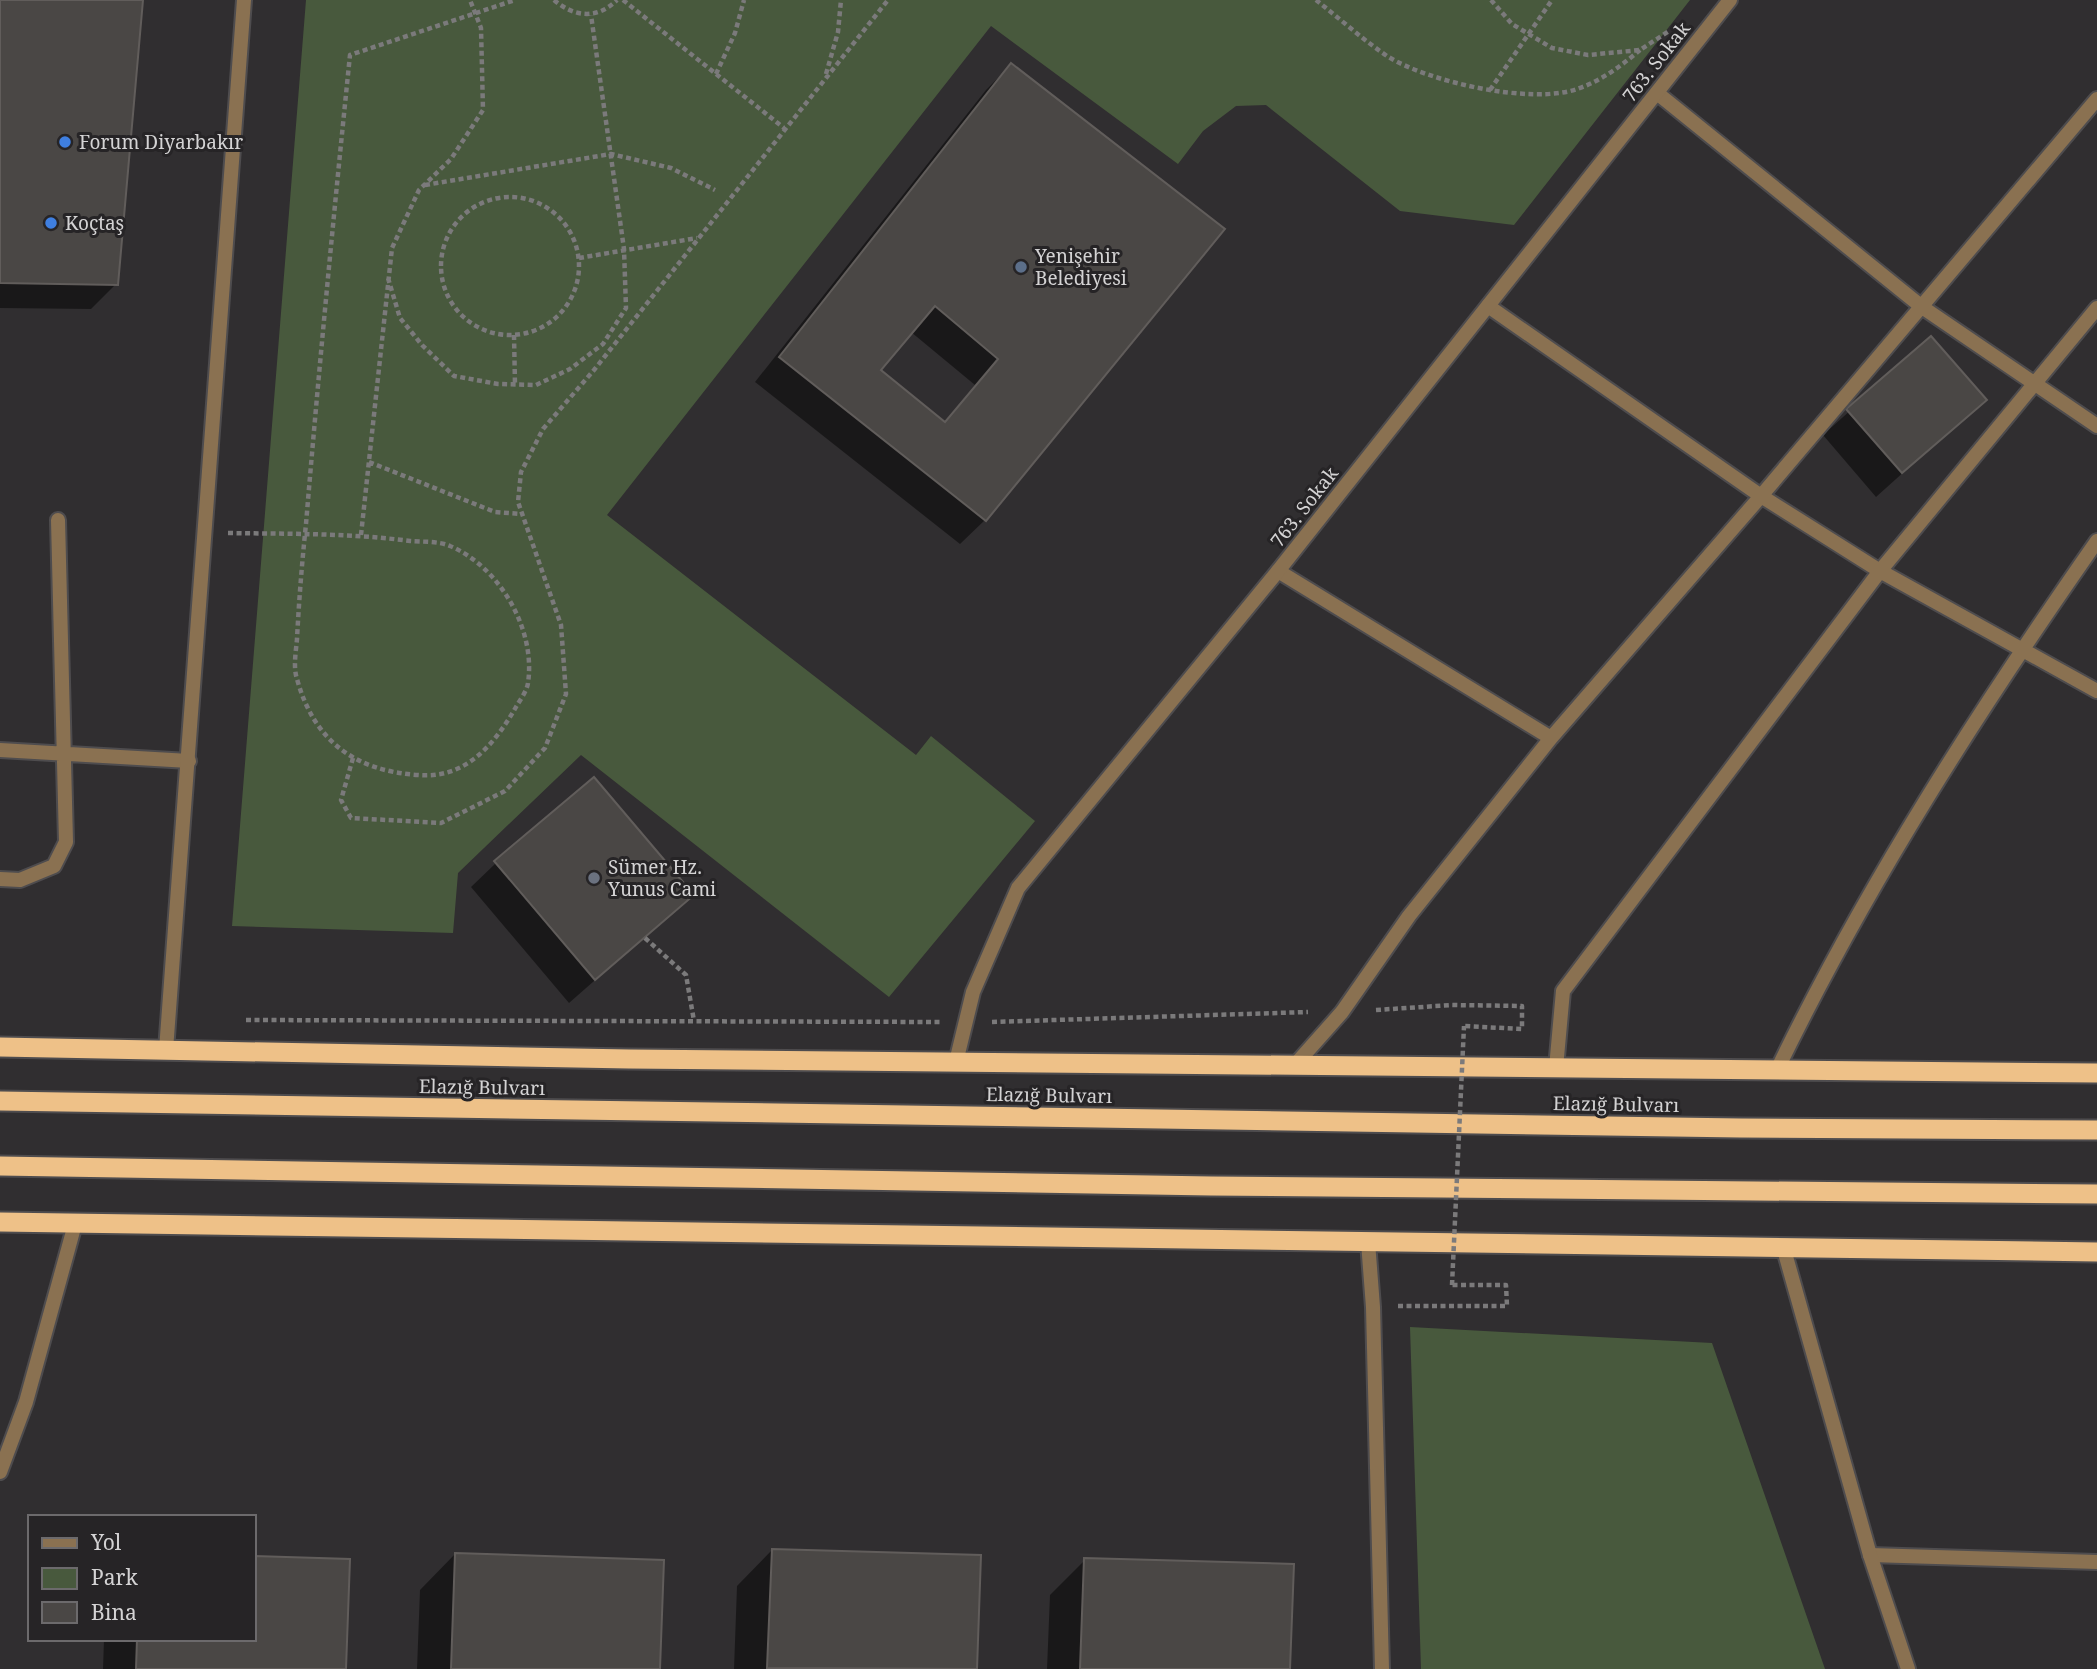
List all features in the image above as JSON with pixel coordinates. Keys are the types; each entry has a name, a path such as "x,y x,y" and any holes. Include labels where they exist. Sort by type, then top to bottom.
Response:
{"highway":[{"path":"0,1047 956,1062 2097,1073"},
{"name":"Elazığ Bulvarı","path":"0,1101 1684,1128 2097,1130"},
{"path":"0,1166 1210,1186 2097,1194"},
{"path":"0,1222 2097,1252"}],"street":[{"path":"166,1050 244,0"},
{"name":"763. Sokak","path":"956,1062 973,992 1018,888 1278,571 1730,0"},
{"path":"1657,93 1922,307 2097,426"},
{"path":"1296,1065 1342,1012 1409,916 1551,738 1761,496 2097,99"},
{"path":"1488,306 1761,496 1880,571 2097,691"},
{"path":"1556,1068 1563,991 1880,571 2097,307"},
{"path":"0,879 20,880 54,866 66,842 58,520"},
{"path":"1777,1070 1827,968 1932,790 2022,649 2097,541"},
{"path":"1278,571 1551,738"},
{"path":"0,750 189,761"},
{"path":"0,1472 26,1402 75,1224"},
{"path":"1368,1242 1373,1307 1382,1669"},
{"path":"1783,1246 1870,1555 1908,1669"},
{"path":"1870,1555 2097,1562"}],"path":[{"path":"361,536 391,248 419,190 451,159 483,110 481,28 470,0"},
{"path":"205,533 305,534 361,536 449,545 476,563 504,592 526,633 528,685 498,738 465,768 421,776 367,768 331,743 307,710 295,675 305,534 350,55 515,0"},
{"path":"554,0 577,14 591,15 603,11 617,0"},
{"path":"623,0 784,128"},
{"path":"716,74 735,33 744,0"},
{"path":"826,76 838,32 841,0"},
{"path":"353,758 341,800 351,818 441,823 505,791 545,748 566,694 561,625 518,502 521,472 543,429 887,0"},
{"path":"1315,0 1388,56 1435,79 1518,94 1575,90 1614,72 1640,50 1673,29"},
{"path":"1492,0 1512,24 1552,48 1588,55 1640,50"},
{"path":"1490,90 1552,0"},
{"path":"388,278 400,318 422,345 454,376 536,385 570,369 603,344 626,307 624,249 591,15"},
{"path":"425,185 611,154 671,168 715,190"},
{"path":"500,197 523,197 543,204 562,218 574,237 579,258 578,281 570,302 555,318 536,331 514,335 491,332 469,322 453,306 443,284 440,261 446,238 459,219 477,204 500,197"},
{"path":"579,258 698,238"},
{"path":"514,335 515,384"},
{"path":"369,462 482,508 522,514"},
{"path":"645,938 686,975 694,1020"},
{"path":"238,1020 965,1023 1342,1012 1452,1005 1522,1006 1522,1029 1464,1026 1452,1285 1506,1284 1507,1306 1373,1307"}],"green space":[{"path":"306,0 1690,0 1514,225 1400,211 1266,105 1236,106 1203,131 1178,164 991,26 607,515 916,755 931,736 1035,821 889,997 581,755 458,873 453,933 232,926"},
{"path":"1410,1327 1712,1343 1825,1669 1421,1669"}],"building":[{"name":"Forum Diyarbakır","path":"0,0 143,0 118,285 0,283"},
{"name":"Yenişehir Belediyesi","path":"1011,63 1225,229 986,521 779,357","holes":["935,306 998,359 945,422 881,370"]},
{"path":"1931,336 1987,400 1902,473 1846,409"},
{"name":"Sümer Hz. Yunus Cami","path":"594,777 694,895 595,980 494,861"},
{"path":"772,1549 981,1555 977,1669 767,1668"},
{"path":"455,1553 664,1560 660,1669 451,1669"},
{"path":"256,1556 350,1559 346,1669 136,1669 137,1641 256,1641"},
{"path":"1084,1558 1294,1564 1290,1669 1080,1669"}],"place":[{"name":"Forum Diyarbakır","path":"65,142"},
{"name":"Koçtaş","path":"51,223"},
{"name":"Yenişehir Belediyesi","path":"1021,267"},
{"name":"Sümer Hz. Yunus Cami","path":"594,878"}]}
